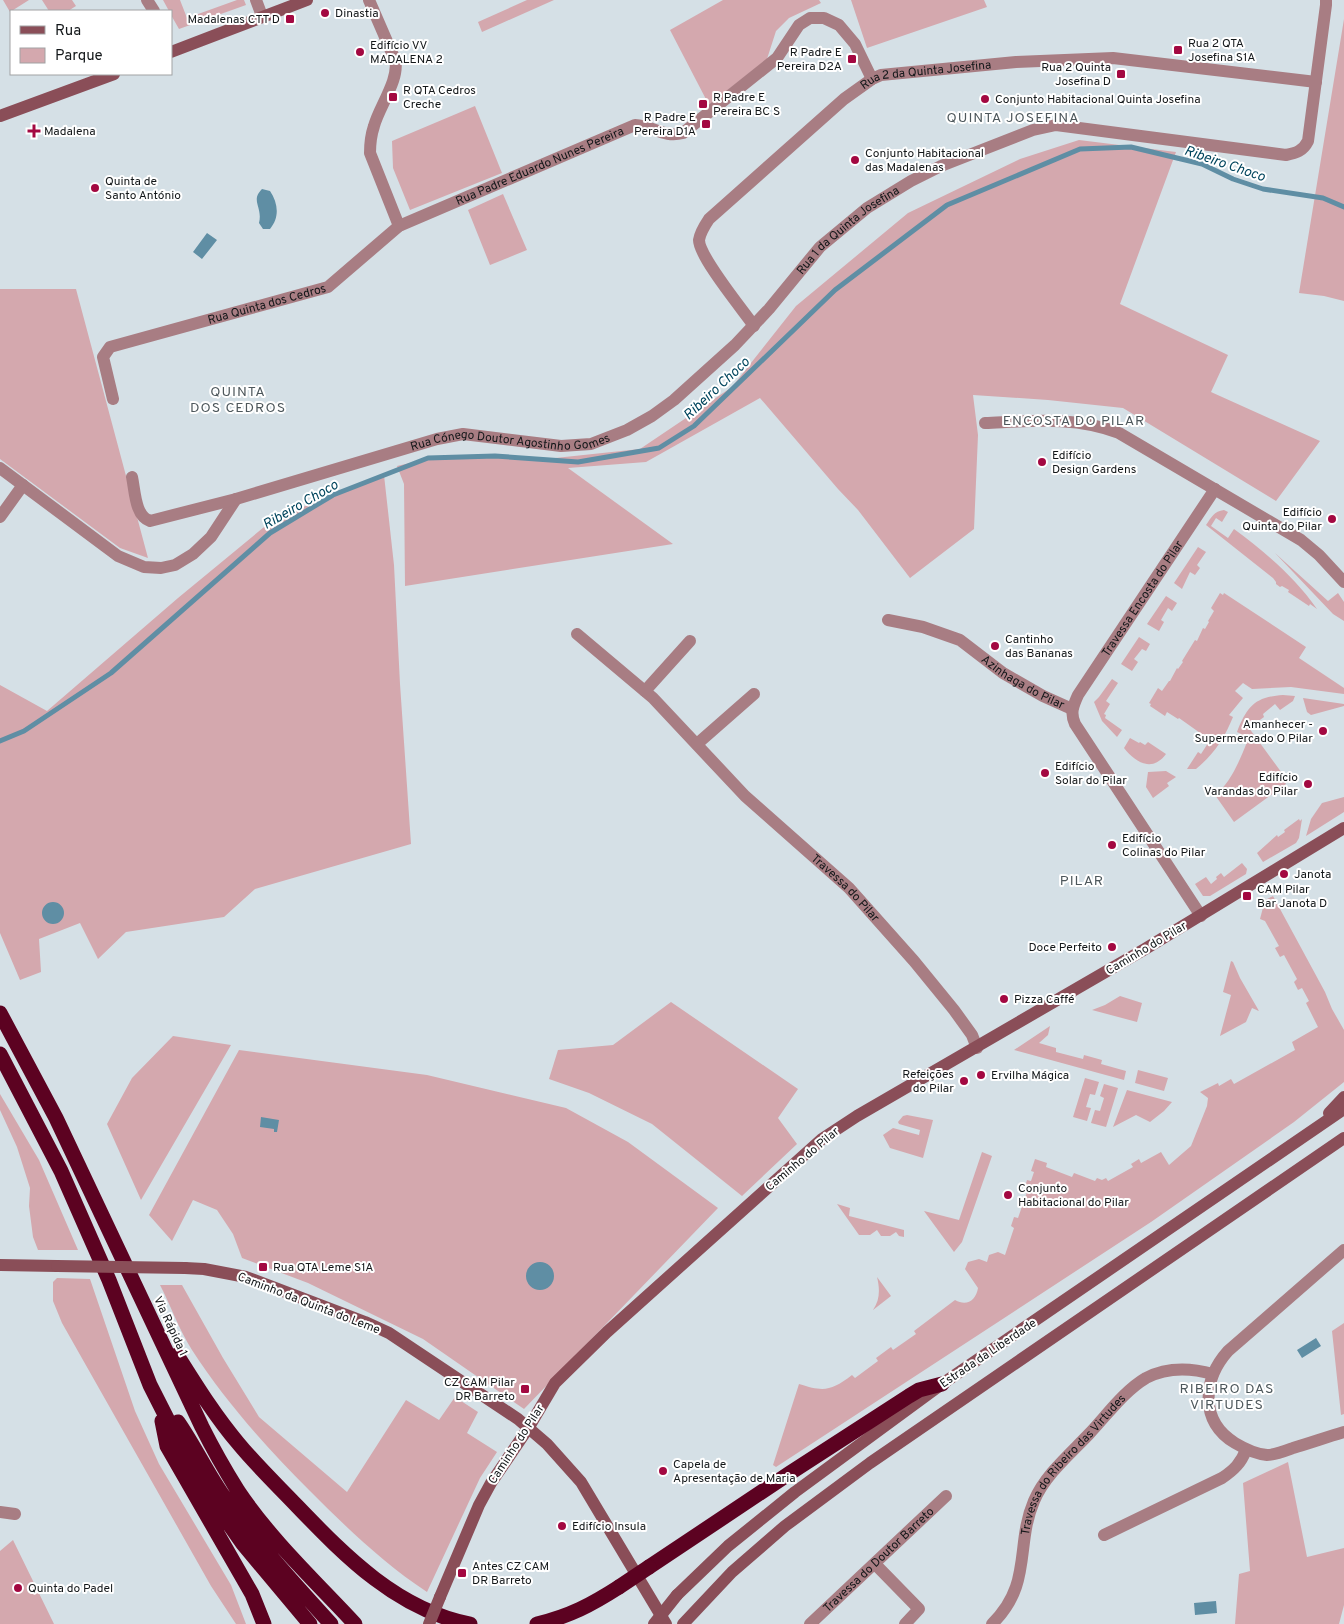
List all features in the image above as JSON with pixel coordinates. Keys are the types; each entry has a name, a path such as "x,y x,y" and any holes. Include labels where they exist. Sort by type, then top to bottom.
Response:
{"highway":[{"name":"Via Rápida 1","path":"0,1013 56,1118 202,1427 239,1491 270,1533 355,1624"},
{"path":"3,1059 61,1171 109,1280 150,1385 188,1460 210,1497 244,1544 310,1624"},
{"path":"143,1301 192,1380 237,1442 311,1520 366,1573 394,1594 435,1615 470,1624"},
{"path":"537,1624 562,1618 590,1605 909,1396 919,1390 942,1384"},
{"path":"150,1385 179,1424 222,1494 246,1526 272,1560 331,1624"},
{"path":"160,1407 167,1446 252,1594 264,1624"}],"street":[{"path":"256,0 262,16"},
{"path":"172,50 306,0"},
{"path":"369,0 395,60 396,70 374,124 370,153 399,226"},
{"path":"1316,82 1326,0"},
{"name":"Rua Padre Eduardo Nunes Pereira","path":"399,226 635,125 645,126 663,134 673,135 683,132 777,58 799,25 810,18 824,18 839,25 855,44 872,79"},
{"name":"Rua 2 da Quinta Josefina","path":"754,326 704,255 700,240 703,229 709,219 844,100 872,79 881,75 967,66 1112,58 1316,82"},
{"path":"0,116 111,75"},
{"name":"Rua 1 da Quinta Josefina","path":"754,326 820,247 870,206 911,181 941,166 1033,130 1056,125 1286,155 1296,153 1304,148 1308,141 1316,82"},
{"name":"Rua Quinta dos Cedros","path":"113,399 103,357 110,347 328,287 399,226"},
{"name":"Rua Cónego Doutor Agostinho Gomes","path":"132,477 140,511 143,517 150,521 236,499 437,439 463,434 561,446 591,444 627,430 666,405 754,326"},
{"path":"986,423 1065,420 1105,428 1119,433 1301,540 1319,555 1344,582"},
{"path":"0,468 118,556 144,567 162,568 175,565 193,554 211,536 236,499"},
{"path":"0,517 23,484"},
{"name":"Travessa Encosta do Pilar","path":"1072,708 1078,695 1215,489"},
{"name":"Azinhaga do Pilar","path":"888,620 923,627 960,640 1003,673 1043,696 1072,708 1072,717 1075,724 1201,916"},
{"name":"Travessa do Pilar","path":"577,634 645,691 745,796 849,888 914,961 954,1010 972,1035 977,1048"},
{"path":"645,691 690,641"},
{"path":"696,744 754,694"},
{"name":"Caminho do Pilar","path":"429,1624 479,1505 555,1383 816,1144 857,1116 977,1048 1201,916 1344,828"},
{"path":"1308,1134 1344,1097"},
{"name":"Estrada da Liberdade","path":"654,1624 677,1595 728,1546 795,1492 942,1384 1344,1109"},
{"name":"Estrada da Liberdade","path":"683,1624 732,1572 772,1537 870,1463 1344,1138"},
{"path":"1344,1250 1228,1351 1219,1362 1209,1385 1209,1406 1213,1422 1220,1432 1246,1450 1268,1455 1344,1432"},
{"name":"Caminho da Quinta do Leme","path":"0,1265 204,1269 246,1277 365,1322 389,1334 529,1427 561,1459 581,1482 666,1624"},
{"name":"Travessa do Ribeiro das Virtudes","path":"992,1624 1005,1610 1016,1588 1021,1570 1028,1517 1034,1501 1046,1480 1126,1393 1146,1378 1164,1371 1180,1369 1198,1370 1213,1374"},
{"path":"1104,1535 1222,1478 1242,1461 1246,1450"},
{"name":"Travessa do Doutor Barreto","path":"810,1624 946,1496"},
{"path":"0,1512 15,1514"},
{"path":"875,1564 919,1610 905,1624"}],"green space":[{"path":"3,0 29,0 10,10 10,12"},
{"path":"42,0 72,0 76,6 70,10 48,10"},
{"path":"163,0 180,0 187,18 237,0 244,0 246,5 179,29 172,17 172,10 168,10"},
{"path":"527,0 554,0 482,32 478,22"},
{"path":"723,0 819,0 821,3 789,18 776,31 767,59 709,105 670,30"},
{"path":"851,0 984,0 987,7 867,48"},
{"path":"1344,19 1344,301 1299,293"},
{"path":"475,106 502,173 410,210 393,168 392,141"},
{"path":"1079,140 1176,152 1120,304 1228,355 1211,392 1320,441 1276,501 1123,408 973,395 978,435 974,529 910,578 858,510 760,398 646,462 568,468 673,544 405,586 404,484 397,466 440,456 478,455 546,459 640,449 732,387 796,306 908,213 1020,159"},
{"path":"503,194 527,250 490,265 468,210"},
{"path":"0,289 76,289 148,558 120,548 0,459"},
{"path":"384,475 394,565 411,844 255,889 224,917 126,932 98,959 80,923 39,939 41,972 20,980 0,933 0,685 47,711 178,598 275,518"},
{"path":"1224,510 1228,512 1222,522 1216,518 1211,526 1228,538 1234,529 1246,538 1299,586 1317,609 1288,592 1289,590 1276,584 1273,578 1206,525 1215,513"},
{"path":"1198,547 1206,552 1197,565 1200,568 1195,575 1190,572 1182,589 1174,583"},
{"path":"1275,553 1328,601 1338,593 1344,602 1344,621 1333,614"},
{"path":"1220,593 1223,595 1224,593 1306,647 1299,658 1344,688 1344,694 1291,687 1252,689 1243,683 1235,691 1243,698 1229,715 1233,717 1222,739 1208,758 1196,769 1187,769 1198,752 1201,754 1210,740 1179,718 1167,712 1165,716 1150,706 1151,704 1149,703 1158,688 1162,691 1170,681 1195,640 1197,641 1203,628 1205,629 1214,611 1211,608"},
{"path":"1166,596 1177,603 1172,611 1168,608 1161,620 1164,622 1159,631 1147,624"},
{"path":"1139,637 1150,644 1146,651 1142,649 1134,659 1138,662 1132,671 1121,664"},
{"path":"1112,679 1118,683 1106,701 1110,704 1104,714 1106,715 1105,718 1122,730 1117,737 1102,721 1094,702"},
{"path":"1283,695 1295,696 1293,701 1280,710 1275,704 1263,714 1264,717 1249,728 1287,780 1286,784 1234,822 1215,795 1230,778 1247,742 1239,739 1241,734 1237,732 1244,716 1253,705 1265,698"},
{"path":"1303,698 1344,704 1344,706 1311,715 1307,712"},
{"path":"1130,738 1145,745 1148,742 1166,754 1155,763 1149,764 1138,761 1124,748"},
{"path":"1166,771 1176,777 1167,783 1169,786 1153,798 1146,787 1148,772"},
{"path":"1344,797 1344,812 1306,836 1311,819 1322,803"},
{"path":"1299,819 1300,821 1302,819 1299,838 1296,843 1263,862 1257,853"},
{"path":"1242,863 1247,869 1246,874 1210,896 1203,896 1195,884 1206,877 1211,884 1221,873 1224,877"},
{"path":"1273,896 1344,1030 1344,1082 1294,1122 1151,1222 776,1467 773,1465 799,1384 821,1389 833,1387 852,1375 855,1378 878,1361 876,1358 891,1347 893,1350 916,1334 914,1331 955,1300 963,1303 973,1299 978,1288 965,1269 968,1262 979,1259 987,1262 989,1255 998,1252 1005,1255 1014,1228 1011,1226 1014,1217 1018,1218 1027,1192 1024,1190 1027,1180 1031,1181 1034,1172 1031,1171 1035,1159 1047,1163 1046,1167 1072,1177 1074,1173 1095,1181 1097,1178 1102,1180 1106,1178 1108,1181 1133,1167 1131,1164 1139,1159 1141,1163 1161,1152 1169,1165 1191,1146 1207,1106 1208,1098 1200,1092 1218,1083 1219,1086 1231,1079 1234,1084 1295,1050 1292,1042 1318,1027 1306,1003 1309,1001 1302,988 1298,990 1294,982 1297,979 1284,955 1280,957 1275,948 1279,946 1265,921 1260,919 1265,900"},
{"path":"1231,961 1259,1011 1252,1008 1246,1022 1220,1036 1231,995 1223,992"},
{"path":"1120,996 1142,1003 1137,1022 1092,1010 1105,1005"},
{"path":"671,1002 798,1089 778,1118 797,1144 742,1196 652,1124 589,1093 549,1079 558,1050 613,1045"},
{"path":"1050,1026 1048,1035 1039,1043 1056,1048 1056,1052 1083,1059 1084,1055 1102,1060 1101,1064 1126,1071 1124,1080 1014,1050"},
{"path":"173,1036 231,1045 141,1200 107,1124 132,1078"},
{"path":"239,1050 427,1075 566,1108 628,1142 718,1208 524,1409 423,1339 308,1283 242,1258 233,1234 217,1210 193,1200 172,1241 149,1215"},
{"path":"1138,1070 1168,1078 1164,1091 1135,1083"},
{"path":"1085,1078 1099,1082 1095,1095 1090,1094 1086,1107 1091,1108 1087,1121 1073,1117"},
{"path":"1104,1084 1118,1088 1106,1127 1091,1123 1095,1110 1100,1111 1104,1098 1100,1096"},
{"path":"1127,1090 1172,1102 1150,1122 1136,1115 1113,1127"},
{"path":"0,1094 39,1160 78,1250 38,1250 33,1237 29,1206 30,1188 17,1147 0,1110"},
{"path":"907,1115 933,1120 923,1158 890,1148 883,1135 893,1128 919,1135 920,1130 899,1124 898,1122 903,1116"},
{"path":"982,1152 992,1156 962,1242 954,1252 924,1211 959,1220"},
{"path":"837,1204 850,1208 849,1216 904,1230 904,1237 899,1236 896,1232 890,1236 881,1236 877,1230 870,1235 859,1235"},
{"path":"877,1277 891,1296 873,1310 879,1294"},
{"path":"57,1278 90,1279 135,1411 159,1464 231,1585 246,1624 236,1624 211,1586 62,1323 53,1301 53,1282"},
{"path":"160,1285 182,1285 259,1417 347,1492 406,1400 439,1420 455,1397 478,1412 467,1433 497,1452 480,1478 427,1592 380,1557 351,1531 293,1474 247,1423 192,1350"},
{"path":"1344,1323 1344,1414 1341,1415 1332,1331"},
{"path":"1288,1462 1307,1557 1344,1548 1344,1605 1339,1624 1235,1624 1239,1574 1250,1571 1243,1483"},
{"name":"Quinta do Padel","path":"13,1540 54,1624 0,1624 0,1551"}],"water":[{"path":"262,189 270,191 275,200 277,210 277,215 270,229 263,229 259,223 257,197"},
{"path":"207,233 217,240 202,259 193,252"},
{"path":"53,902 61,905 64,913 61,921 53,924 45,921 42,913 45,905"},
{"path":"261,1117 279,1120 277,1132 274,1132 274,1129 260,1127"},
{"path":"540,1262 550,1266 554,1276 550,1286 540,1290 530,1286 526,1276 530,1266"},
{"path":"1316,1338 1321,1346 1302,1358 1297,1350"},
{"path":"1216,1601 1217,1613 1195,1615 1194,1603"}],"waterway":[{"name":"Ribeiro Choco","path":"0,741 24,731 111,673 270,533 333,495 428,458 495,456 578,462 659,448 694,426 835,290 947,205 1080,149 1131,147 1202,164 1233,179 1263,189 1323,198 1344,207"}],"place":[{"name":"Dinastia","path":"325,13"},
{"name":"Madalenas CTT D","path":"290,19"},
{"name":"Rua 2 QTA Josefina S1A","path":"1178,50"},
{"name":"Edifício VV MADALENA 2","path":"360,52"},
{"name":"R Padre E Pereira D2A","path":"852,59"},
{"name":"Rua 2 Quinta Josefina D","path":"1121,74"},
{"name":"R QTA Cedros Creche","path":"393,97"},
{"name":"Conjunto Habitacional Quinta Josefina","path":"985,99"},
{"name":"R Padre E Pereira BC S","path":"703,104"},
{"name":"R Padre E Pereira D1A","path":"706,124"},
{"name":"Madalena","path":"34,131"},
{"name":"Conjunto Habitacional das Madalenas","path":"855,160"},
{"name":"Quinta de Santo António","path":"95,188"},
{"name":"Edifício Design Gardens","path":"1042,462"},
{"name":"Edifício Quinta do Pilar","path":"1332,519"},
{"name":"Cantinho das Bananas","path":"995,646"},
{"name":"Amanhecer - Supermercado O Pilar","path":"1323,731"},
{"name":"Edifício Solar do Pilar","path":"1045,773"},
{"name":"Edifício Varandas do Pilar","path":"1308,784"},
{"name":"Edifício Colinas do Pilar","path":"1112,845"},
{"name":"Janota","path":"1284,874"},
{"name":"CAM Pilar Bar Janota D","path":"1247,896"},
{"name":"Doce Perfeito","path":"1112,947"},
{"name":"Pizza Caffé","path":"1004,999"},
{"name":"Ervilha Mágica","path":"981,1075"},
{"name":"Refeições do Pilar","path":"964,1081"},
{"name":"Conjunto Habitacional do Pilar","path":"1008,1195"},
{"name":"Rua QTA Leme S1A","path":"263,1267"},
{"name":"CZ CAM Pilar DR Barreto","path":"525,1389"},
{"name":"Capela de Apresentação de Maria","path":"663,1471"},
{"name":"Edifício Insula","path":"562,1526"},
{"name":"Antes CZ CAM DR Barreto","path":"462,1573"},
{"name":"Quinta do Padel","path":"18,1588"}],"district":[{"name":"QUINTA JOSEFINA","path":"1013,117"},
{"name":"QUINTA DOS CEDROS","path":"238,400"},
{"name":"ENCOSTA DO PILAR","path":"1074,420"},
{"name":"PILAR","path":"1082,880"},
{"name":"RIBEIRO DAS VIRTUDES","path":"1227,1396"}]}
